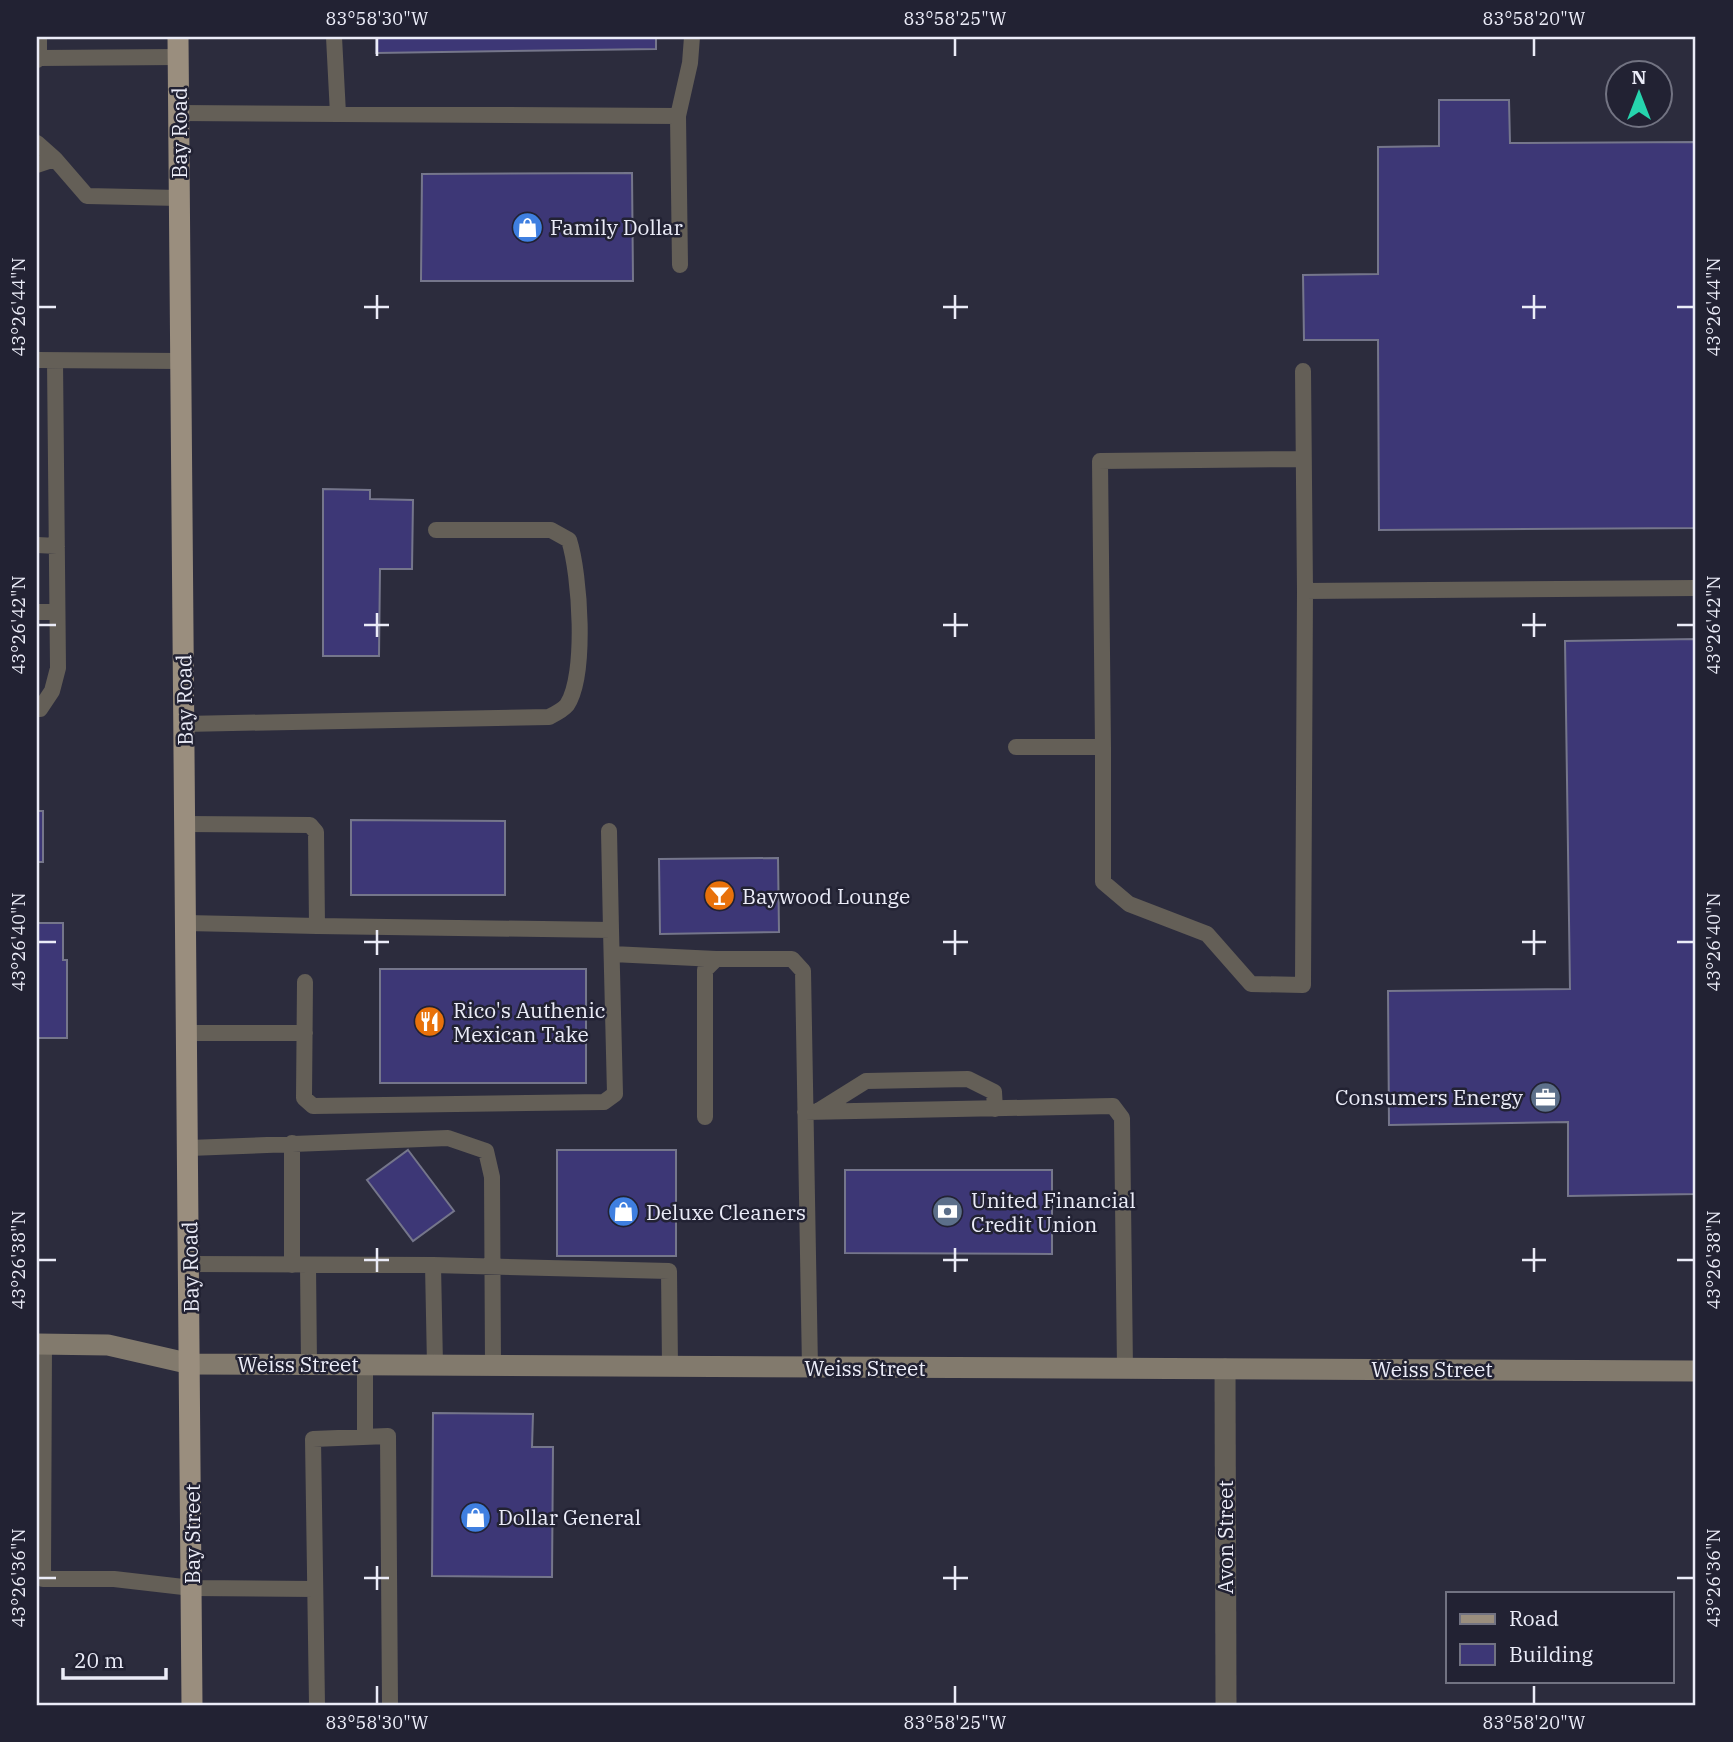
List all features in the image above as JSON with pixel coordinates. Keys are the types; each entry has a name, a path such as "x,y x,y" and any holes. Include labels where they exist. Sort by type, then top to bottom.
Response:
{"main road":[{"name":"Bay Road","path":"178,47 191,1364"},
{"name":"Bay Street","path":"191,1364 192,1705"}],"street":[{"name":"Weiss Street","path":"40,1344 108,1345 191,1364 1696,1371"},
{"name":"Avon Street","path":"1225,1369 1226,1705"}],"lane":[{"path":"39,37 38,59 178,47"},
{"path":"334,37 338,114"},
{"path":"680,265 678,116 690,63 692,37"},
{"path":"179,113 678,116"},
{"path":"37,143 55,159 87,196 179,198"},
{"path":"37,165 55,159"},
{"path":"37,360 180,361"},
{"path":"37,709 40,709 52,691 58,668 55,361"},
{"path":"1303,372 1305,591 1303,985 1251,984 1207,934 1129,904 1102,882 1100,461 1303,459"},
{"path":"184,724 549,718 566,707 575,687 578,652 576,561 569,540 551,530 436,530"},
{"path":"37,545 57,546"},
{"path":"1305,591 1696,588"},
{"path":"37,612 57,612"},
{"path":"1016,747 1102,747"},
{"path":"185,824 310,825 316,832 317,926"},
{"path":"305,982 304,1098 313,1106 604,1102 615,1094 609,831"},
{"path":"186,923 611,930"},
{"path":"612,954 716,959 792,959 803,971 811,1112 810,1368"},
{"path":"705,1116 705,970 716,959"},
{"path":"188,1033 305,1032"},
{"path":"811,1112 866,1081 955,1079 968,1079 994,1092 995,1109"},
{"path":"811,1112 1112,1106 1122,1118 1125,1369"},
{"path":"189,1148 448,1138 486,1152 492,1177 493,1365"},
{"path":"292,1143 309,1364"},
{"path":"190,1264 493,1265 669,1271 670,1367"},
{"path":"433,1265 435,1365"},
{"path":"40,1344 43,1579 114,1579 192,1588 315,1589"},
{"path":"365,1365 365,1436"},
{"path":"317,1705 313,1439 388,1436 390,1705"}],"building":[{"path":"376,37 656,37 656,49 376,53"},
{"path":"1439,100 1509,100 1510,143 1696,142 1696,528 1379,530 1378,340 1304,340 1303,275 1378,274 1378,147 1439,146"},
{"name":"Family Dollar","path":"632,173 633,281 421,281 422,174"},
{"path":"323,489 370,490 370,499 413,500 412,569 380,569 379,656 323,656"},
{"path":"1696,639 1696,1194 1568,1196 1568,1122 1389,1125 1388,991 1570,989 1565,641"},
{"path":"37,811 43,811 43,862 37,862"},
{"path":"351,820 505,821 505,895 351,895"},
{"name":"Baywood Lounge","path":"778,858 779,932 660,934 659,859"},
{"path":"37,923 63,923 63,960 67,960 67,1038 37,1038"},
{"path":"380,969 586,969 586,1083 380,1083"},
{"path":"408,1150 454,1211 413,1241 367,1180"},
{"path":"557,1150 676,1150 676,1256 557,1256"},
{"name":"United Financial Credit Union","path":"845,1170 1052,1170 1052,1254 845,1253"},
{"path":"433,1413 533,1414 532,1447 553,1447 552,1577 432,1576"}],"place":[{"name":"Family Dollar","path":"527,227"},
{"name":"Baywood Lounge","path":"719,896"},
{"name":"Rico's Authenic Mexican Take","path":"430,1022"},
{"name":"Consumers Energy","path":"1546,1097"},
{"name":"Deluxe Cleaners","path":"623,1212"},
{"name":"United Financial Credit Union","path":"948,1212"},
{"name":"Dollar General","path":"475,1517"}]}
